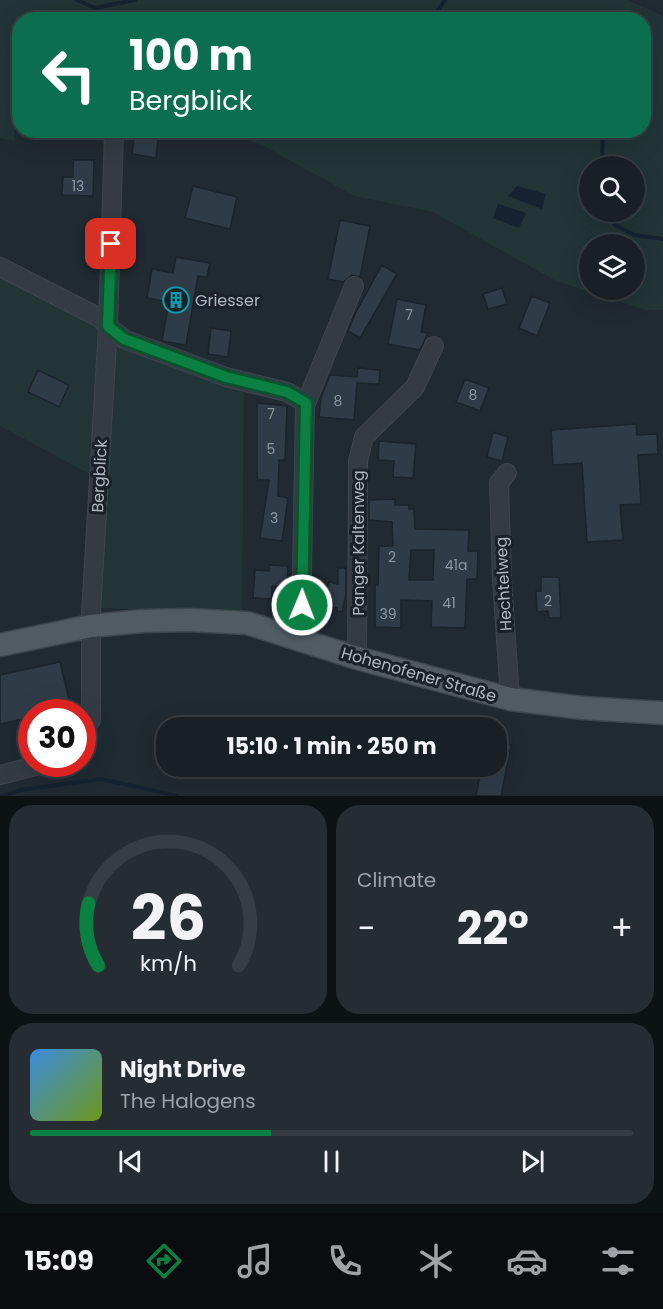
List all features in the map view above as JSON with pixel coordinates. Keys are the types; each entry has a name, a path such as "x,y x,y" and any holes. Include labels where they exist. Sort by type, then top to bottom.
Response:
{"main road":[{"name":"Hohenofener Straße","path":"0,645 91,626 143,621 247,623 357,658 510,699 583,708 663,713"}],"street":[{"name":"Bergblick","path":"91,699 91,626 108,326 114,138"},
{"path":"0,267 100,318 124,339 226,377 287,392 306,403"},
{"path":"299,639 306,403 354,286"},
{"name":"Panger Kaltenweg","path":"357,658 358,461 364,437 415,387 434,346"},
{"name":"Hechtelweg","path":"507,473 499,483 502,580 510,699"},
{"path":"0,775 18,770"}],"shaded area":[{"path":"0,0 628,0 663,16 663,310 646,310 615,300 645,300 645,234 579,234 579,288 556,281 433,212 354,196 262,145 242,138 651,138 651,12 12,12 12,138 15,138 15,141 0,138"},
{"path":"0,277 124,339 244,382 242,611 87,608 97,478 0,426"}],"water":[{"path":"517,186 546,194 542,209 508,196"},
{"path":"498,204 526,213 519,228 493,218"}],"building":[{"path":"134,138 158,138 156,158 132,154"},
{"path":"73,160 94,160 93,196 62,195 63,177 73,177"},
{"path":"193,186 237,197 230,229 185,218"},
{"path":"340,220 370,226 360,277 352,275 343,282 328,279"},
{"name":"Griesser","path":"176,257 210,263 207,277 198,276 186,345 162,341 169,302 147,298 152,269 173,273"},
{"path":"382,265 397,274 360,338 348,331"},
{"path":"502,288 507,304 488,309 483,294"},
{"path":"532,296 550,303 537,336 519,328"},
{"path":"397,299 426,305 421,332 428,333 420,350 388,344"},
{"path":"211,328 231,331 228,357 208,354"},
{"path":"358,368 380,370 379,384 357,383 354,420 319,417 321,398 330,375 357,377"},
{"path":"38,370 69,385 59,407 28,392"},
{"path":"465,379 489,388 480,411 456,402"},
{"path":"257,403 287,406 285,460 279,460 278,496 288,498 282,541 260,538 269,480 257,480"},
{"path":"636,424 637,435 657,434 658,454 638,455 641,504 620,505 623,540 587,542 582,463 553,465 551,430"},
{"path":"493,432 508,437 502,461 487,457"},
{"path":"379,441 416,444 413,478 393,477 394,461 378,460"},
{"path":"395,499 395,505 409,505 409,509 414,509 415,529 469,530 468,551 478,551 477,579 467,579 465,628 431,627 432,601 401,600 401,628 375,627 375,585 378,585 379,546 393,546 392,522 369,520 369,500","holes":["411,550 434,550 433,580 409,580"]},
{"path":"269,565 288,566 287,587 272,586 272,599 253,598 255,570 269,571"},
{"path":"338,568 346,568 346,594 342,612 323,604 329,582 338,584"},
{"path":"541,577 559,577 561,618 549,618 548,611 537,612 536,591 541,591"},
{"path":"60,662 69,699 18,699 18,720 0,724 0,675"},
{"path":"507,744 511,745 507,765"},
{"path":"480,777 505,777 501,796 476,796"}],"waterway":[{"path":"77,0 95,8 135,0"},
{"path":"437,12 445,0"},
{"path":"527,12 535,12"},
{"path":"602,156 603,138"},
{"path":"613,222 634,235 663,239"},
{"path":"2,796 21,790 101,779 177,796"}],"place":[{"name":"Griesser","path":"176,300"}],"route":[{"path":"111,244 108,326 124,339 226,377 287,392 306,403 302,605"}]}
